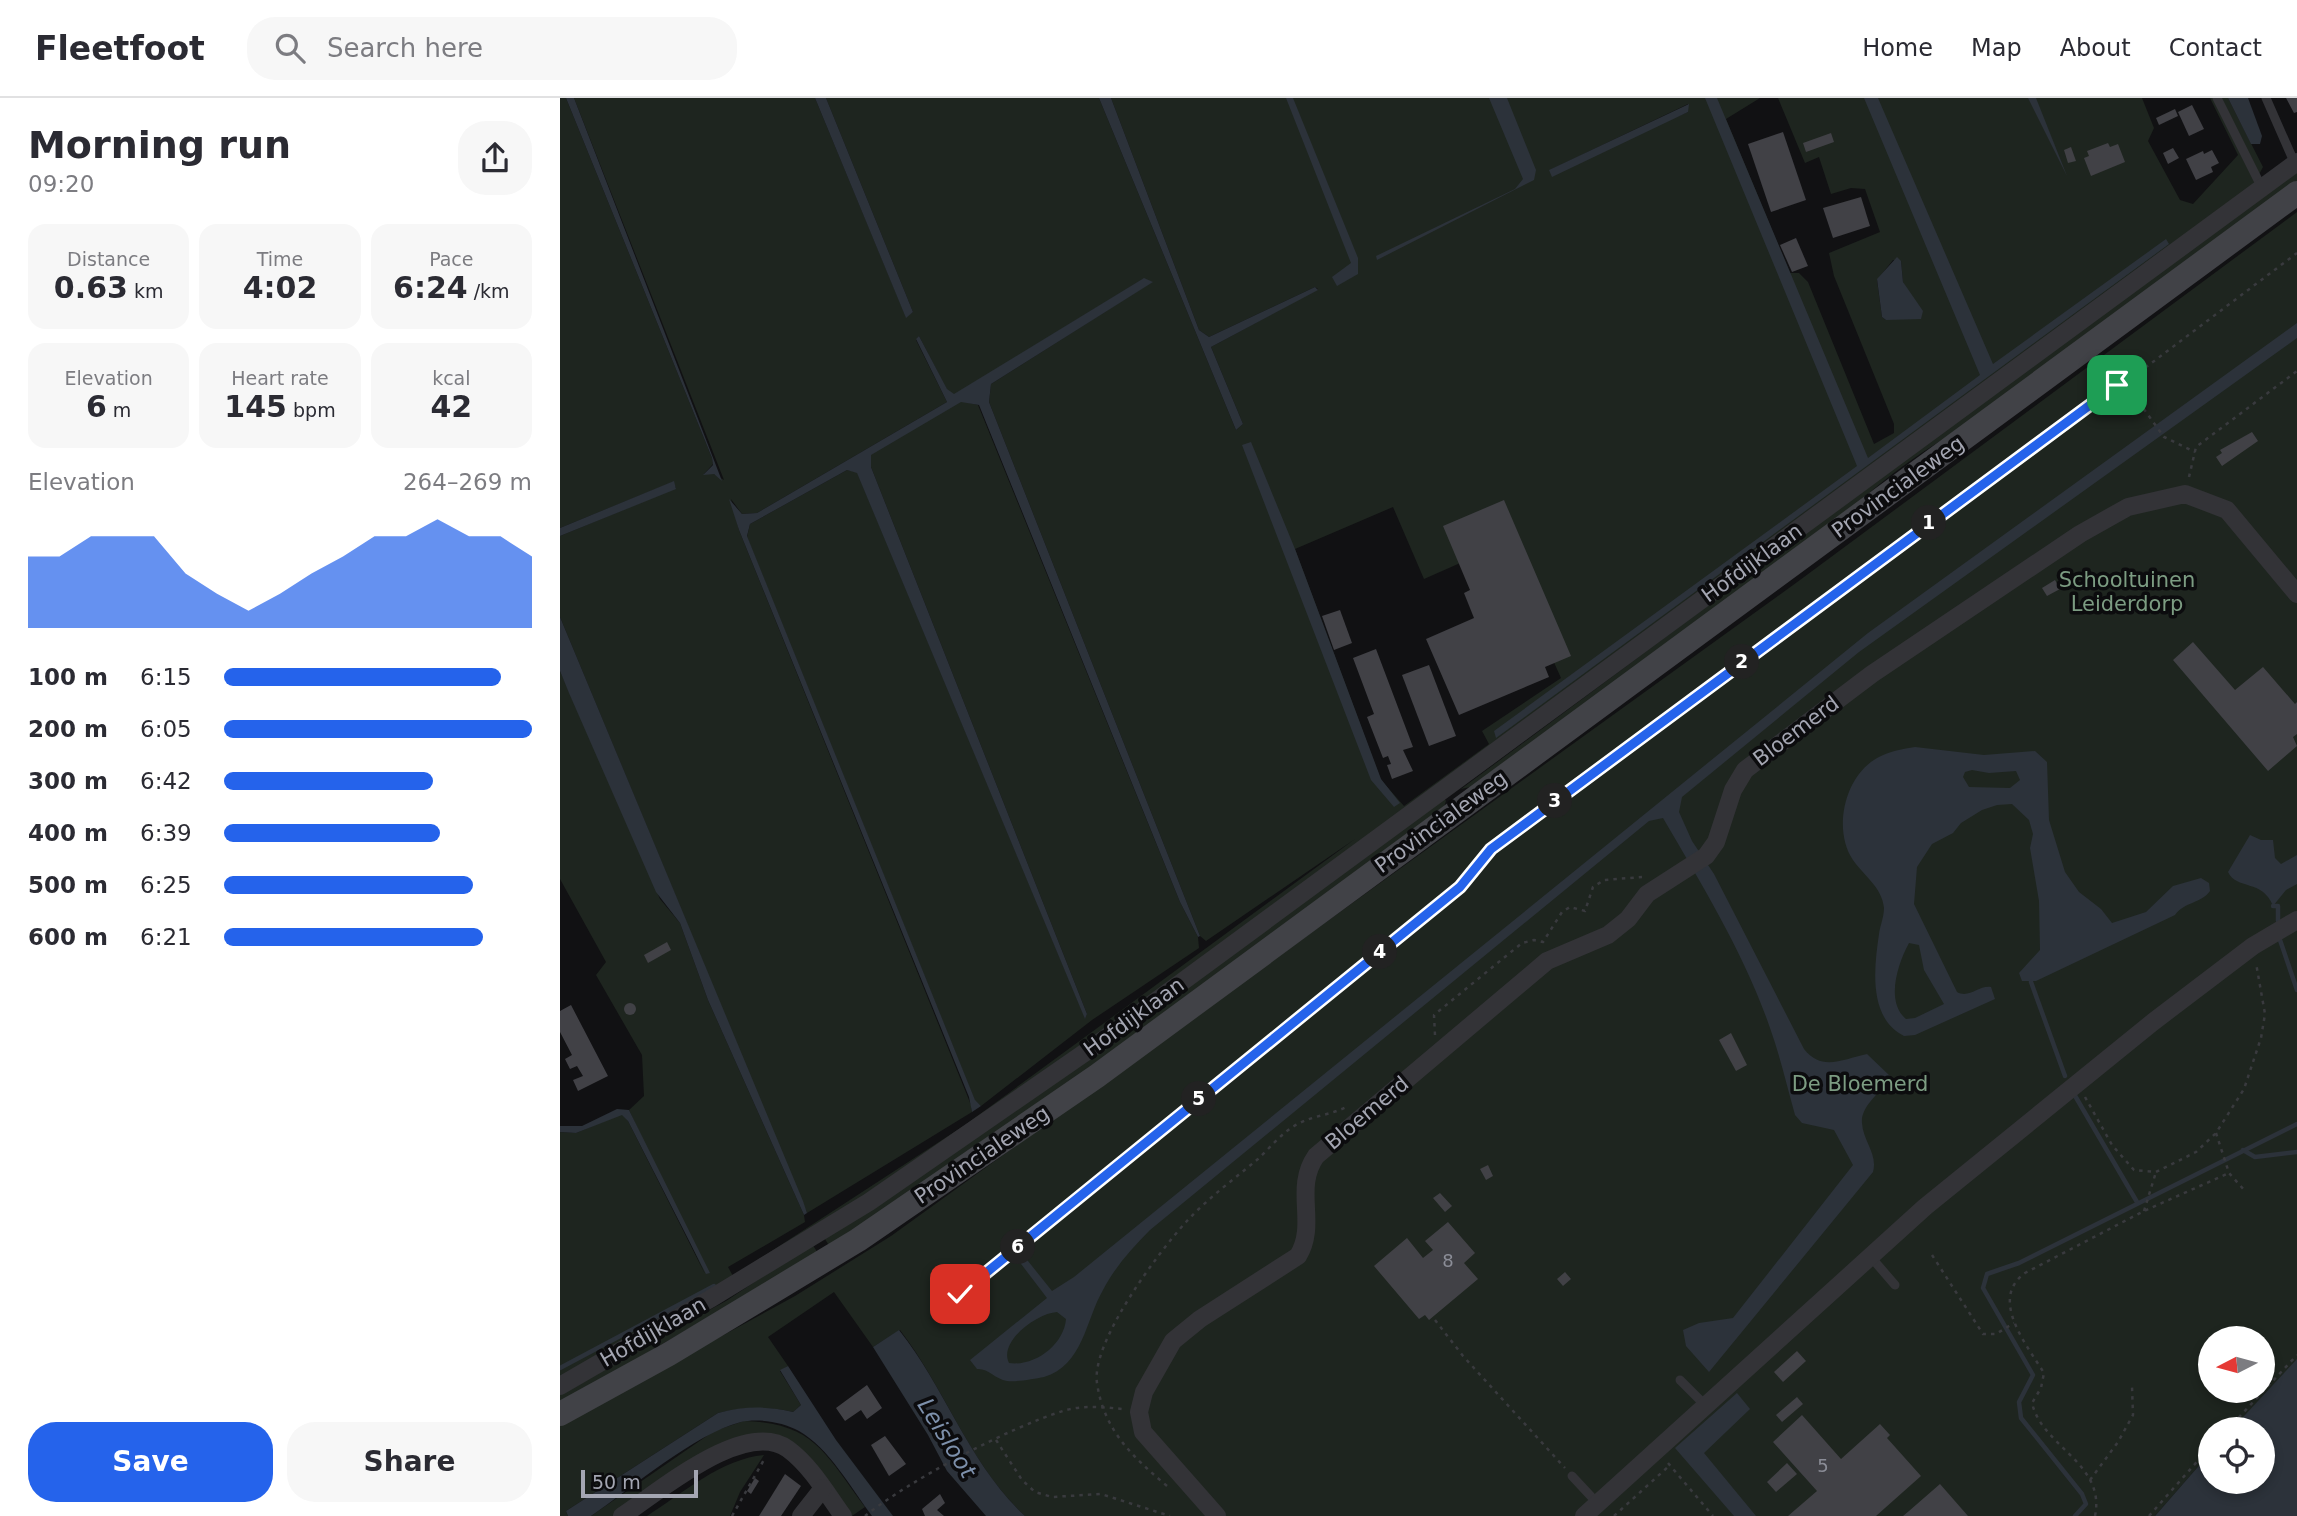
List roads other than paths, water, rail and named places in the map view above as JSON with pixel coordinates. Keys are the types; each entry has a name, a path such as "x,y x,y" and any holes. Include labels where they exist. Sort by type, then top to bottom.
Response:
{"main road":[{"name":"Provincialeweg","path":"560,1414 830,1258 1097,1076 2297,193"}],"street":[{"name":"Hofdijklaan","path":"560,1386 816,1234 970,1134 2296,163"},
{"name":"Bloemerd","path":"1217,1516 1143,1432 1139,1412 1144,1392 1173,1341 1200,1319 1298,1256 1308,1240 1305,1182 1307,1169 1315,1156 1547,961 1608,935 1628,919 1647,894 1706,856 1716,842 1733,790 1745,770 1861,682 2080,534 2127,507 2185,494 2227,510 2297,594"},
{"path":"1444,789 1458,810"},
{"path":"1592,1511 1656,1449 1870,1256 2076,1082 2253,946 2297,920"},
{"path":"816,1234 830,1258"},
{"path":"622,1516 728,1447 750,1440 776,1443 788,1449 805,1465 843,1516"},
{"path":"801,1516 822,1488"}],"lane":[{"path":"2217,98 2262,188"},
{"name":"Hofdijklaan","path":"2266,98 2296,163"},
{"path":"1870,1256 1895,1285"},
{"path":"1680,1380 1705,1405"},
{"path":"1572,1476 1592,1511"}],"water":[{"path":"566,98 574,98 722,481 714,474 703,475 713,465 712,458"},
{"path":"815,98 826,98 913,312 906,318"},
{"path":"1099,98 1111,98 1199,330 1209,337 1315,287 1318,290 1211,347 1243,424 1236,430"},
{"path":"1286,98 1293,98 1358,258 1358,274 1337,286 1332,277 1351,263"},
{"path":"1489,98 1507,98 1536,170 1534,180 1377,260 1376,256 1515,189 1523,179"},
{"path":"1705,98 1717,98 1868,458 1980,375 1864,98 1878,98 1993,364 2166,239 2169,244 1496,738 1494,731 1857,466"},
{"path":"2028,98 2036,98 2067,176"},
{"path":"2228,98 2248,98 2262,136 2260,144 2251,144"},
{"path":"1689,104 1688,112 1552,177 1549,170"},
{"path":"1897,257 1901,261 1903,282 1923,311 1921,319 1886,320 1882,317 1877,279"},
{"path":"1144,278 1153,282 991,384 989,402 1200,936 1198,937 1180,902 979,405 961,402 871,455 871,467 1087,1014 1085,1019 857,473 847,470 750,524 747,536 975,1100 981,1106 972,1112 969,1097 739,530 729,499 742,514 757,513 947,402 916,339 919,336 947,389 954,394"},
{"path":"2297,323 2297,338 1859,652 1682,797 1679,812 1692,841 1714,874 1804,1049 1811,1056 1826,1062 1867,1054 1890,1076 1862,1116 1863,1130 1874,1159 1873,1172 1709,1372 1686,1346 1683,1330 1699,1323 1733,1318 1853,1165 1834,1130 1802,1123 1795,1115 1774,1039 1748,974 1722,921 1663,818 1649,821 1150,1230 1113,1273 1097,1302 1082,1340 1067,1363 1044,1377 1011,1381 977,1369 970,1360 1047,1298 1015,1256 1020,1251 1052,1291 1074,1277 1868,633","holes":["1057,1312 1066,1319 1060,1337 1046,1352 1028,1361 1009,1363 1009,1346 1014,1337 1031,1323"]},
{"path":"1251,442 1295,549 1381,779 1400,803 1394,807 1371,780 1242,445"},
{"path":"674,481 676,489 560,536 560,528"},
{"path":"560,617 803,1201 807,1213 804,1215 708,1000 680,923 656,892 560,671"},
{"path":"1915,747 1984,755 2035,751 2047,762 2049,820 2065,872 2079,892 2101,909 2112,923 2146,912 2173,886 2201,878 2209,883 2210,891 2175,915 2036,981 2022,981 2019,973 2040,950 2039,901 2030,848 2033,834 2029,820 2012,804 1982,810 1961,823 1953,833 1932,844 1917,867 1914,904 1957,992 1966,994 1991,987 1995,999 1915,1035 1904,1036 1892,1028 1884,1017 1876,991 1876,962 1884,911 1883,901 1853,860 1843,833 1843,818 1850,789 1867,765 1883,755","holes":["1972,770 1989,773 2016,771 2020,780 2010,788 1969,787 1963,777 1965,772","1909,943 1919,945 1924,970 1944,1004 1915,1018 1906,1019 1896,1003 1895,993 1898,971"]},
{"path":"2250,835 2261,840 2273,840 2275,858 2281,864 2297,855 2297,884 2286,890 2273,906 2263,892 2237,881 2228,872"},
{"path":"617,1109 629,1110 710,1273 706,1274 628,1121 622,1115 576,1133 560,1132 560,1126 582,1126"},
{"name":"Leisloot","path":"899,1330 931,1377 988,1473 1025,1516 986,1516 947,1471 928,1435 873,1347"},
{"path":"2297,1359 2297,1516 2155,1516 2198,1467 2198,1494 2275,1494 2275,1417 2243,1417 2255,1404 2275,1404 2275,1383"},
{"path":"788,1366 836,1440 893,1516 872,1516 839,1469 810,1438 786,1425 755,1420 723,1428 704,1438 664,1463 591,1516 568,1516 566,1511 718,1413 756,1408 793,1412 801,1405 780,1370"},
{"path":"1737,1393 1750,1409 1704,1453 1756,1516 1734,1516 1675,1448"}],"waterway":[{"path":"2273,906 2278,906 2278,921"},
{"path":"2280,940 2297,990"},
{"path":"2031,982 2065,1076"},
{"path":"2074,1094 2137,1202"},
{"path":"2075,1516 2086,1504 2082,1494 2021,1418 2019,1402 2033,1375 1983,1288 1987,1274 2019,1263 2297,1124"},
{"path":"2243,1150 2255,1157 2297,1152"},
{"path":"560,1368 714,1286"}],"park label":[{"name":"Schooltuinen Leiderdorp","path":"2127,592"},
{"name":"De Bloemerd","path":"1860,1084"}]}
